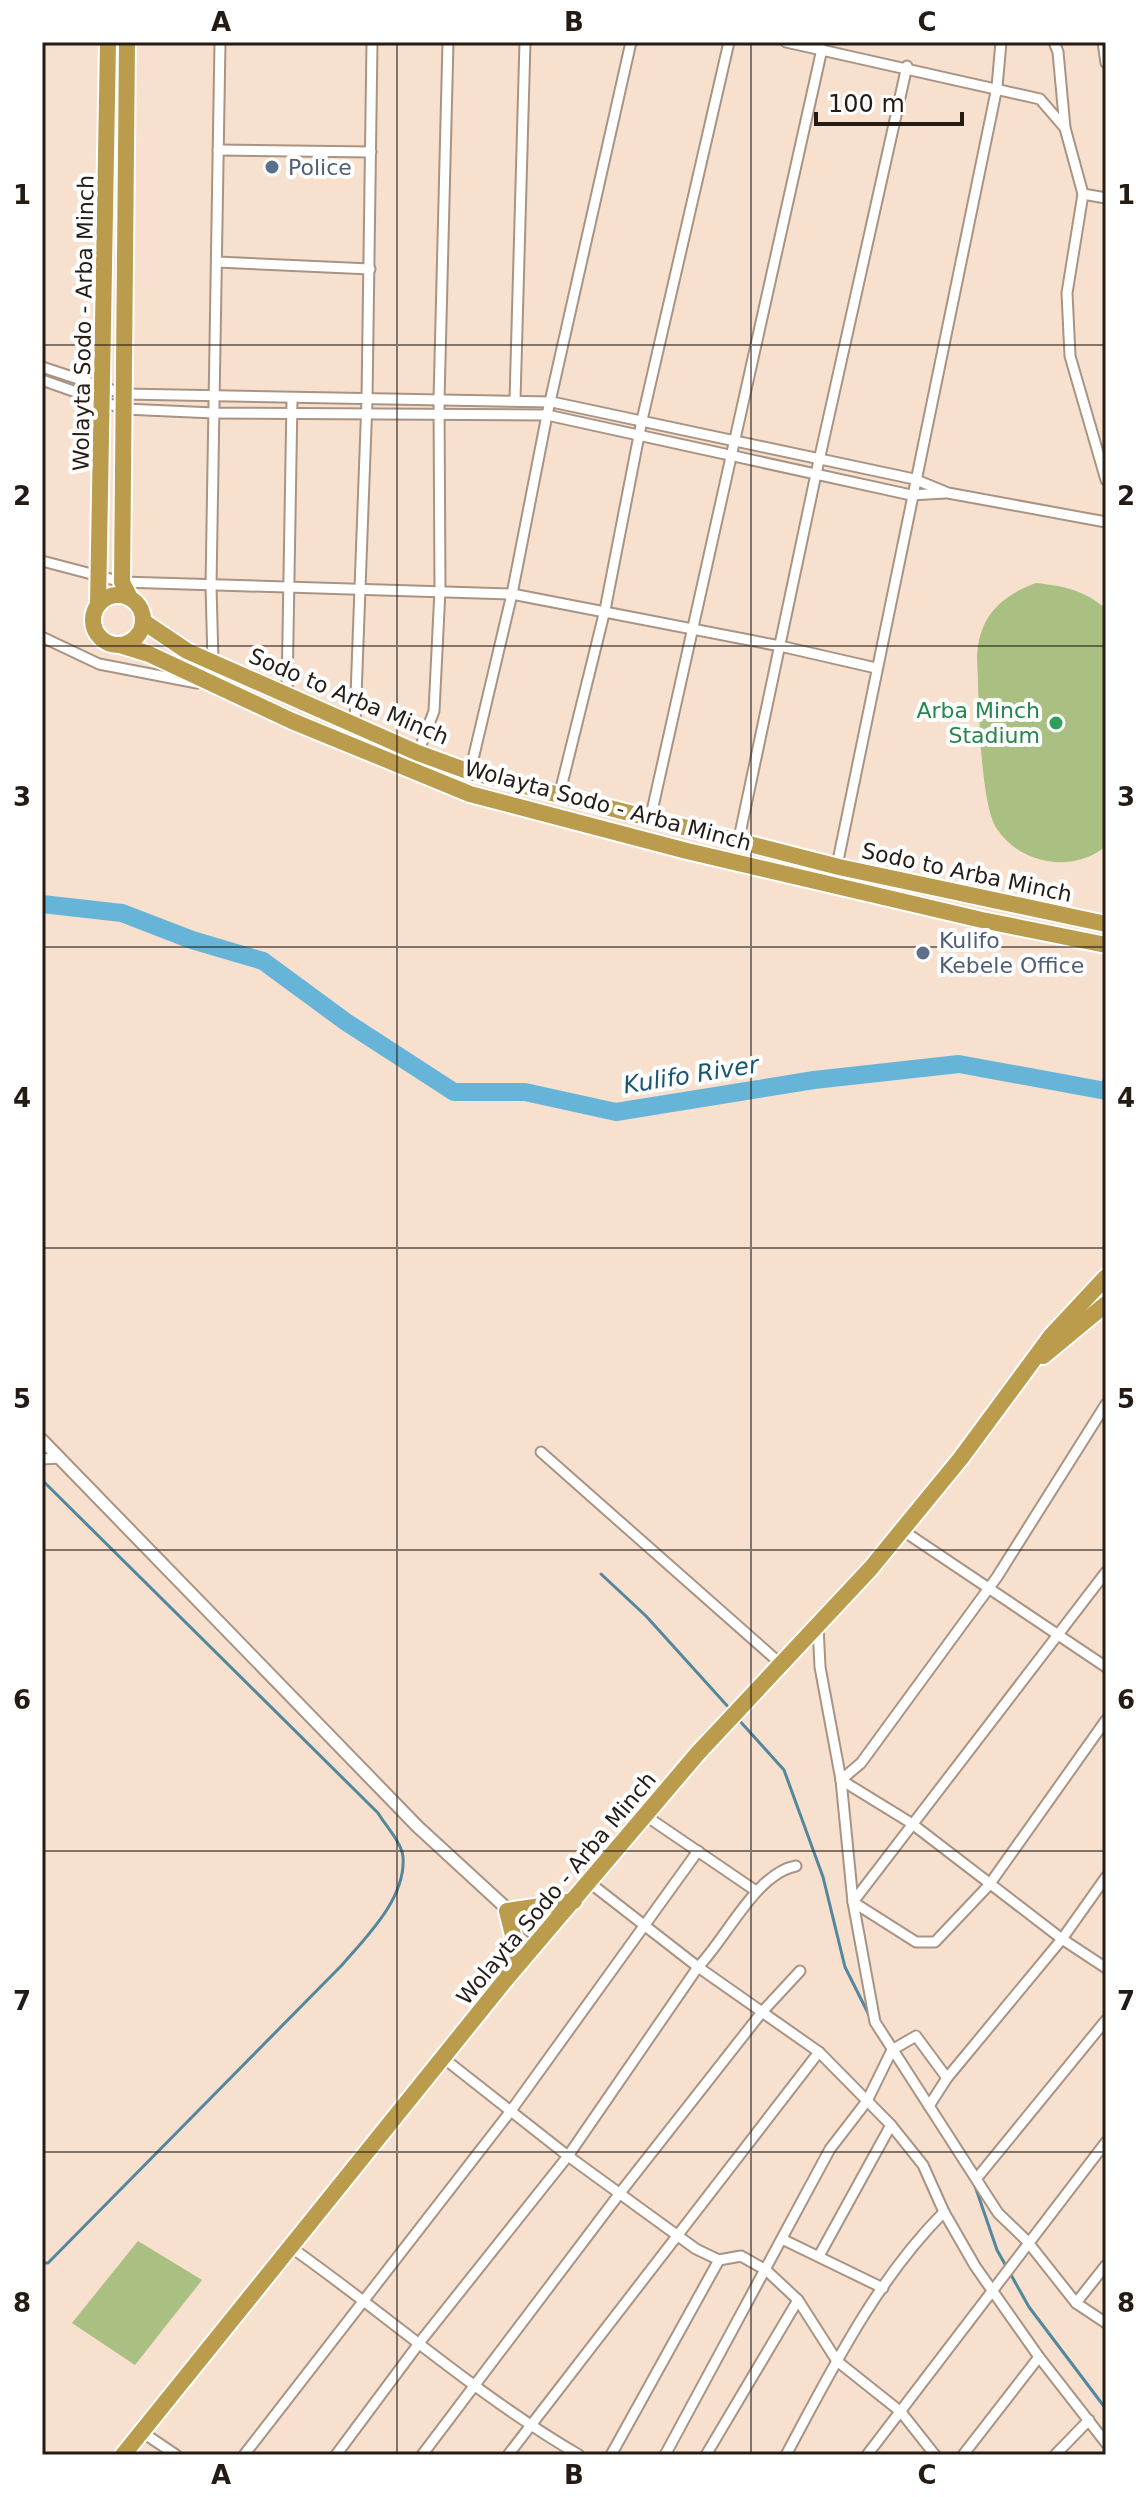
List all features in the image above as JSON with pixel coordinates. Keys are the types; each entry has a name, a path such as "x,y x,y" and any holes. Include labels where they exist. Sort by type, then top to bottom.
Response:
{"highway":[{"name":"Wolayta Sodo - Arba Minch","path":"108,42 100,578 98,605 92,619 96,633 107,643 149,654 209,684 470,794 833,885 1106,945"},
{"name":"Wolayta Sodo - Arba Minch","path":"122,582 127,42"},
{"path":"120,645 137,638 144,622 142,611 130,598 122,582"},
{"path":"98,605 113,596 130,598"},
{"name":"Sodo to Arba Minch","path":"144,622 160,637 413,750 470,772 738,843 1106,924"},
{"path":"398,766 413,750"},
{"path":"982,920 986,900"},
{"name":"Wolayta Sodo - Arba Minch","path":"123,2455 506,1979 698,1753 818,1626 902,1530 1035,1361 1051,1336 1106,1277"},
{"name":"Wolayta Sodo - Arba Minch","path":"1035,1361 1106,1304"},
{"path":"506,1979 513,1956 513,1935 507,1911 574,1901"}],"street":[{"path":"213,661 211,586 220,42"},
{"path":"355,723 367,400 372,42"},
{"path":"413,750 434,711 440,590 439,400 448,42"},
{"path":"515,400 525,42"},
{"path":"470,772 512,594 547,415 631,42"},
{"path":"559,796 605,610 642,420 729,42"},
{"path":"786,42 907,66 1047,102 1065,128"},
{"path":"833,885 997,87 1001,42"},
{"path":"1054,42 1058,52 1065,128 1083,194 1067,293 1070,356 1106,480"},
{"path":"1103,42 1106,63"},
{"path":"650,820 732,440 822,49"},
{"path":"738,843 907,66"},
{"path":"218,150 371,152"},
{"path":"1083,194 1106,198"},
{"path":"217,262 370,269"},
{"path":"42,367 124,402 214,413 547,415 911,495 948,493"},
{"path":"42,380 124,402 215,397 552,402 914,479 948,493 1106,522"},
{"path":"287,694 292,399"},
{"path":"42,561 122,582 512,594 605,610 876,668"},
{"path":"42,637 99,664 126,672 209,684"},
{"path":"841,1780 861,1763 989,1587 1106,1404"},
{"path":"42,1440 418,1827 541,1940"},
{"path":"541,1452 782,1665"},
{"path":"42,1459 60,1458"},
{"path":"902,1530 1106,1667"},
{"path":"853,1902 1106,1572"},
{"path":"818,1626 820,1667 841,1780 853,1902 875,2022 998,2213 1027,2241 1076,2303 1106,2323"},
{"path":"853,1902 916,1942 935,1942 989,1885 1106,1720"},
{"path":"841,1780 911,1823 989,1885 1106,1968"},
{"path":"646,1816 756,1891"},
{"path":"244,2455 510,2112 647,1926 698,1851"},
{"path":"336,2455 420,2342 568,2156 698,1967 718,1947 756,1891 785,1868 796,1866"},
{"path":"929,2106 947,2078 1062,1939 1106,1877"},
{"path":"590,1883 698,1967 819,2052 891,2125 923,2165 944,2212 975,2266 1039,2357 1106,2443"},
{"path":"422,2455 620,2193 762,2012 800,1971"},
{"path":"977,2178 1106,2020"},
{"path":"665,2455 784,2240 830,2149 867,2101 892,2050 916,2036 947,2078"},
{"path":"508,2455 819,2052"},
{"path":"442,2057 568,2156 678,2235 719,2260 741,2256 766,2270 798,2300 837,2361 901,2412 935,2455"},
{"path":"820,2254 891,2125"},
{"path":"867,2455 1027,2241 1106,2142"},
{"path":"786,2455 837,2361 883,2288 944,2212"},
{"path":"784,2240 820,2254 883,2288"},
{"path":"289,2246 365,2299 474,2385 579,2455"},
{"path":"614,2455 719,2260"},
{"path":"1076,2303 1106,2265"},
{"path":"706,2455 798,2300"},
{"path":"963,2455 1039,2357"},
{"path":"1055,2455 1089,2420"},
{"path":"142,2432 176,2455"}],"green space":[{"path":"1036,583 1073,590 1090,597 1106,609 1106,846 1086,858 1071,861 1041,860 1007,841 991,816 983,773 978,644 993,610 1023,588"},
{"path":"138,2241 202,2280 135,2365 72,2323"}],"waterway":[{"name":"Kulifo River","path":"42,904 122,913 192,940 263,961 346,1022 454,1092 525,1092 616,1112 814,1080 959,1064 1106,1091"},
{"path":"1101,1091 1106,1073"},
{"path":"42,1480 378,1813 403,1857 402,1872 392,1902 342,1965 48,2263 42,2263"},
{"path":"601,1574 646,1616 731,1710"},
{"path":"738,1719 784,1770 823,1877 845,1967 869,2015"},
{"path":"974,2183 997,2250 1029,2307 1106,2409"}],"place":[{"name":"Police","path":"272,167"},
{"name":"Arba Minch Stadium","path":"1056,723"},
{"name":"Kulifo Kebele Office","path":"923,953"}]}
